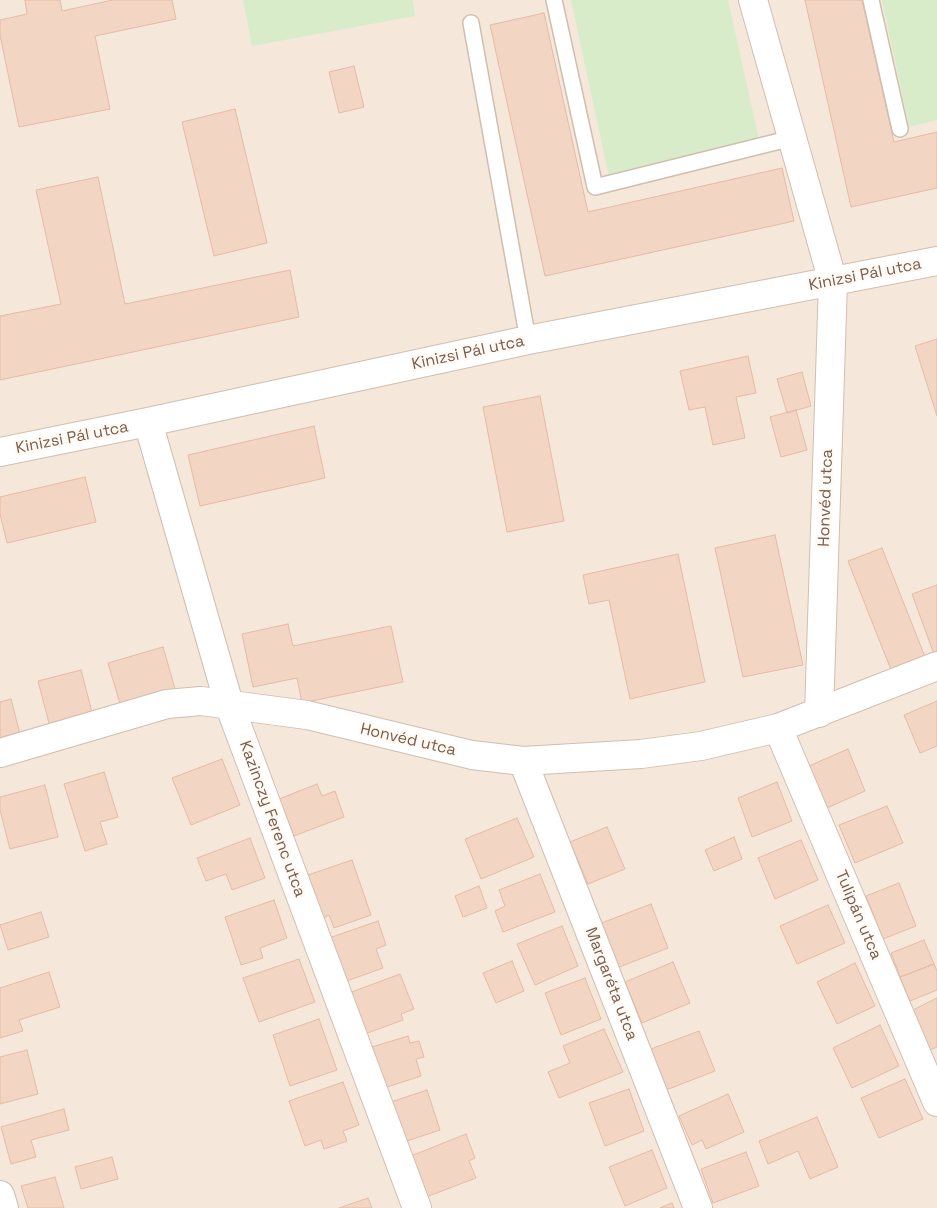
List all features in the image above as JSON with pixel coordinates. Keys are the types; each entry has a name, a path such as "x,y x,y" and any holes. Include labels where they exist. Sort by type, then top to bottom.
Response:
{"street":[{"name":"Honvéd utca","path":"752,0 833,282 819,713"},
{"name":"Kinizsi Pál utca","path":"0,452 528,340 937,261"},
{"name":"Kazinczy Ferenc utca","path":"148,422 229,704 417,1208"},
{"name":"Honvéd utca","path":"0,753 167,704 201,701 307,715 472,755 523,760 641,754 701,746 778,728 937,666"},
{"name":"Tulipán utca","path":"778,728 937,1102"},
{"name":"Margaréta utca","path":"523,760 698,1208"},
{"path":"0,1195 4,1208"}],"lane":[{"path":"554,0 595,188 792,138"},
{"path":"871,0 900,129"},
{"path":"471,24 528,340"}],"shaded area":[{"path":"0,0 937,0 937,1208 0,1208"}],"green space":[{"path":"243,0 413,0 415,16 252,46"},
{"path":"571,0 728,0 760,144 609,177"},
{"path":"882,0 937,0 937,120 909,127"}],"building":[{"path":"25,0 60,0 62,11 113,0 172,0 176,19 95,36 110,109 19,127 0,35 0,20 27,14"},
{"path":"805,0 862,0 894,142 937,132 937,188 851,207"},
{"path":"544,13 588,212 782,168 794,221 545,276 490,25"},
{"path":"354,66 364,107 339,113 329,72"},
{"path":"235,109 267,243 214,256 182,122"},
{"path":"98,177 125,304 290,270 299,317 0,380 0,316 61,304 36,190"},
{"path":"937,339 937,416 915,346"},
{"path":"748,356 756,393 736,397 745,438 713,445 705,407 689,410 680,371"},
{"path":"802,372 811,406 787,413 777,379"},
{"path":"540,396 564,521 507,532 483,407"},
{"path":"796,410 807,450 781,457 770,417"},
{"path":"314,426 325,478 200,506 188,455"},
{"path":"85,477 96,522 7,543 0,514 0,497"},
{"path":"775,535 803,665 743,677 715,548"},
{"path":"882,548 927,662 893,675 848,561"},
{"path":"678,554 705,682 630,699 609,600 589,604 583,575"},
{"path":"937,585 937,656 935,657 912,594"},
{"path":"288,624 293,646 391,626 403,682 302,703 297,678 253,687 242,634"},
{"path":"163,647 176,692 121,707 108,663"},
{"path":"81,670 93,716 50,727 38,681"},
{"path":"11,699 22,742 0,748 0,702"},
{"path":"937,701 937,746 920,753 904,715"},
{"path":"848,749 865,791 827,808 809,766"},
{"path":"222,759 240,805 191,825 172,778"},
{"path":"104,772 118,817 100,822 107,844 85,851 64,784"},
{"path":"777,782 792,821 752,837 738,798"},
{"path":"317,784 322,796 335,791 344,817 294,836 279,799"},
{"path":"45,785 58,837 10,849 0,810 0,797"},
{"path":"887,806 903,843 855,863 839,825"},
{"path":"517,818 534,857 481,879 465,839"},
{"path":"607,827 625,869 588,884 570,842"},
{"path":"734,837 742,859 714,871 705,850"},
{"path":"250,838 265,878 232,890 226,874 206,881 197,858"},
{"path":"801,840 818,880 775,899 758,858"},
{"path":"352,860 371,915 334,928 329,915 323,918 308,875"},
{"path":"540,874 555,912 503,932 495,911 505,906 499,890"},
{"path":"899,883 916,926 883,939 866,896"},
{"path":"479,886 487,908 463,917 455,896"},
{"path":"274,900 287,938 260,948 263,958 241,965 225,917"},
{"path":"651,904 668,948 617,968 599,924"},
{"path":"828,905 845,943 797,964 780,926"},
{"path":"41,912 49,937 8,950 0,925"},
{"path":"378,921 386,945 376,949 383,968 344,982 329,938"},
{"path":"562,926 578,966 535,985 517,944"},
{"path":"924,940 934,964 900,977 891,953"},
{"path":"299,959 315,1002 259,1022 243,978"},
{"path":"512,961 524,991 496,1003 483,973"},
{"path":"673,962 690,1003 642,1023 625,982"},
{"path":"855,963 875,1006 837,1024 817,982"},
{"path":"934,964 937,971 937,990 910,1001 900,977"},
{"path":"49,972 60,1007 19,1020 23,1031 0,1038 0,988"},
{"path":"400,974 414,1009 401,1014 403,1020 365,1034 349,993"},
{"path":"585,978 601,1019 561,1035 545,993"},
{"path":"937,998 937,1047 930,1050 911,1011"},
{"path":"319,1019 337,1070 290,1086 273,1035"},
{"path":"880,1025 899,1066 852,1088 833,1048"},
{"path":"604,1029 623,1072 559,1098 548,1072 570,1063 563,1046"},
{"path":"699,1031 715,1071 666,1090 651,1049"},
{"path":"408,1036 410,1043 419,1041 424,1057 416,1059 421,1076 384,1088 372,1047"},
{"path":"27,1050 38,1094 0,1104 0,1057"},
{"path":"905,1079 923,1119 879,1138 861,1098"},
{"path":"343,1082 359,1125 343,1131 347,1141 324,1149 321,1140 305,1146 289,1101"},
{"path":"629,1089 644,1131 605,1146 589,1103"},
{"path":"427,1090 440,1130 404,1142 391,1102"},
{"path":"728,1094 744,1132 706,1149 702,1140 692,1145 679,1116"},
{"path":"64,1109 69,1130 31,1140 36,1157 11,1164 1,1127"},
{"path":"817,1117 838,1167 810,1179 798,1151 768,1164 759,1141"},
{"path":"466,1134 475,1158 469,1161 476,1178 426,1197 411,1156"},
{"path":"652,1150 667,1188 625,1206 609,1167"},
{"path":"746,1152 759,1186 713,1203 701,1169"},
{"path":"112,1157 118,1179 81,1189 75,1167"},
{"path":"55,1177 64,1208 28,1208 21,1186"},
{"path":"368,1198 372,1208 339,1208"},
{"path":"672,1203 674,1208 660,1208"}]}
